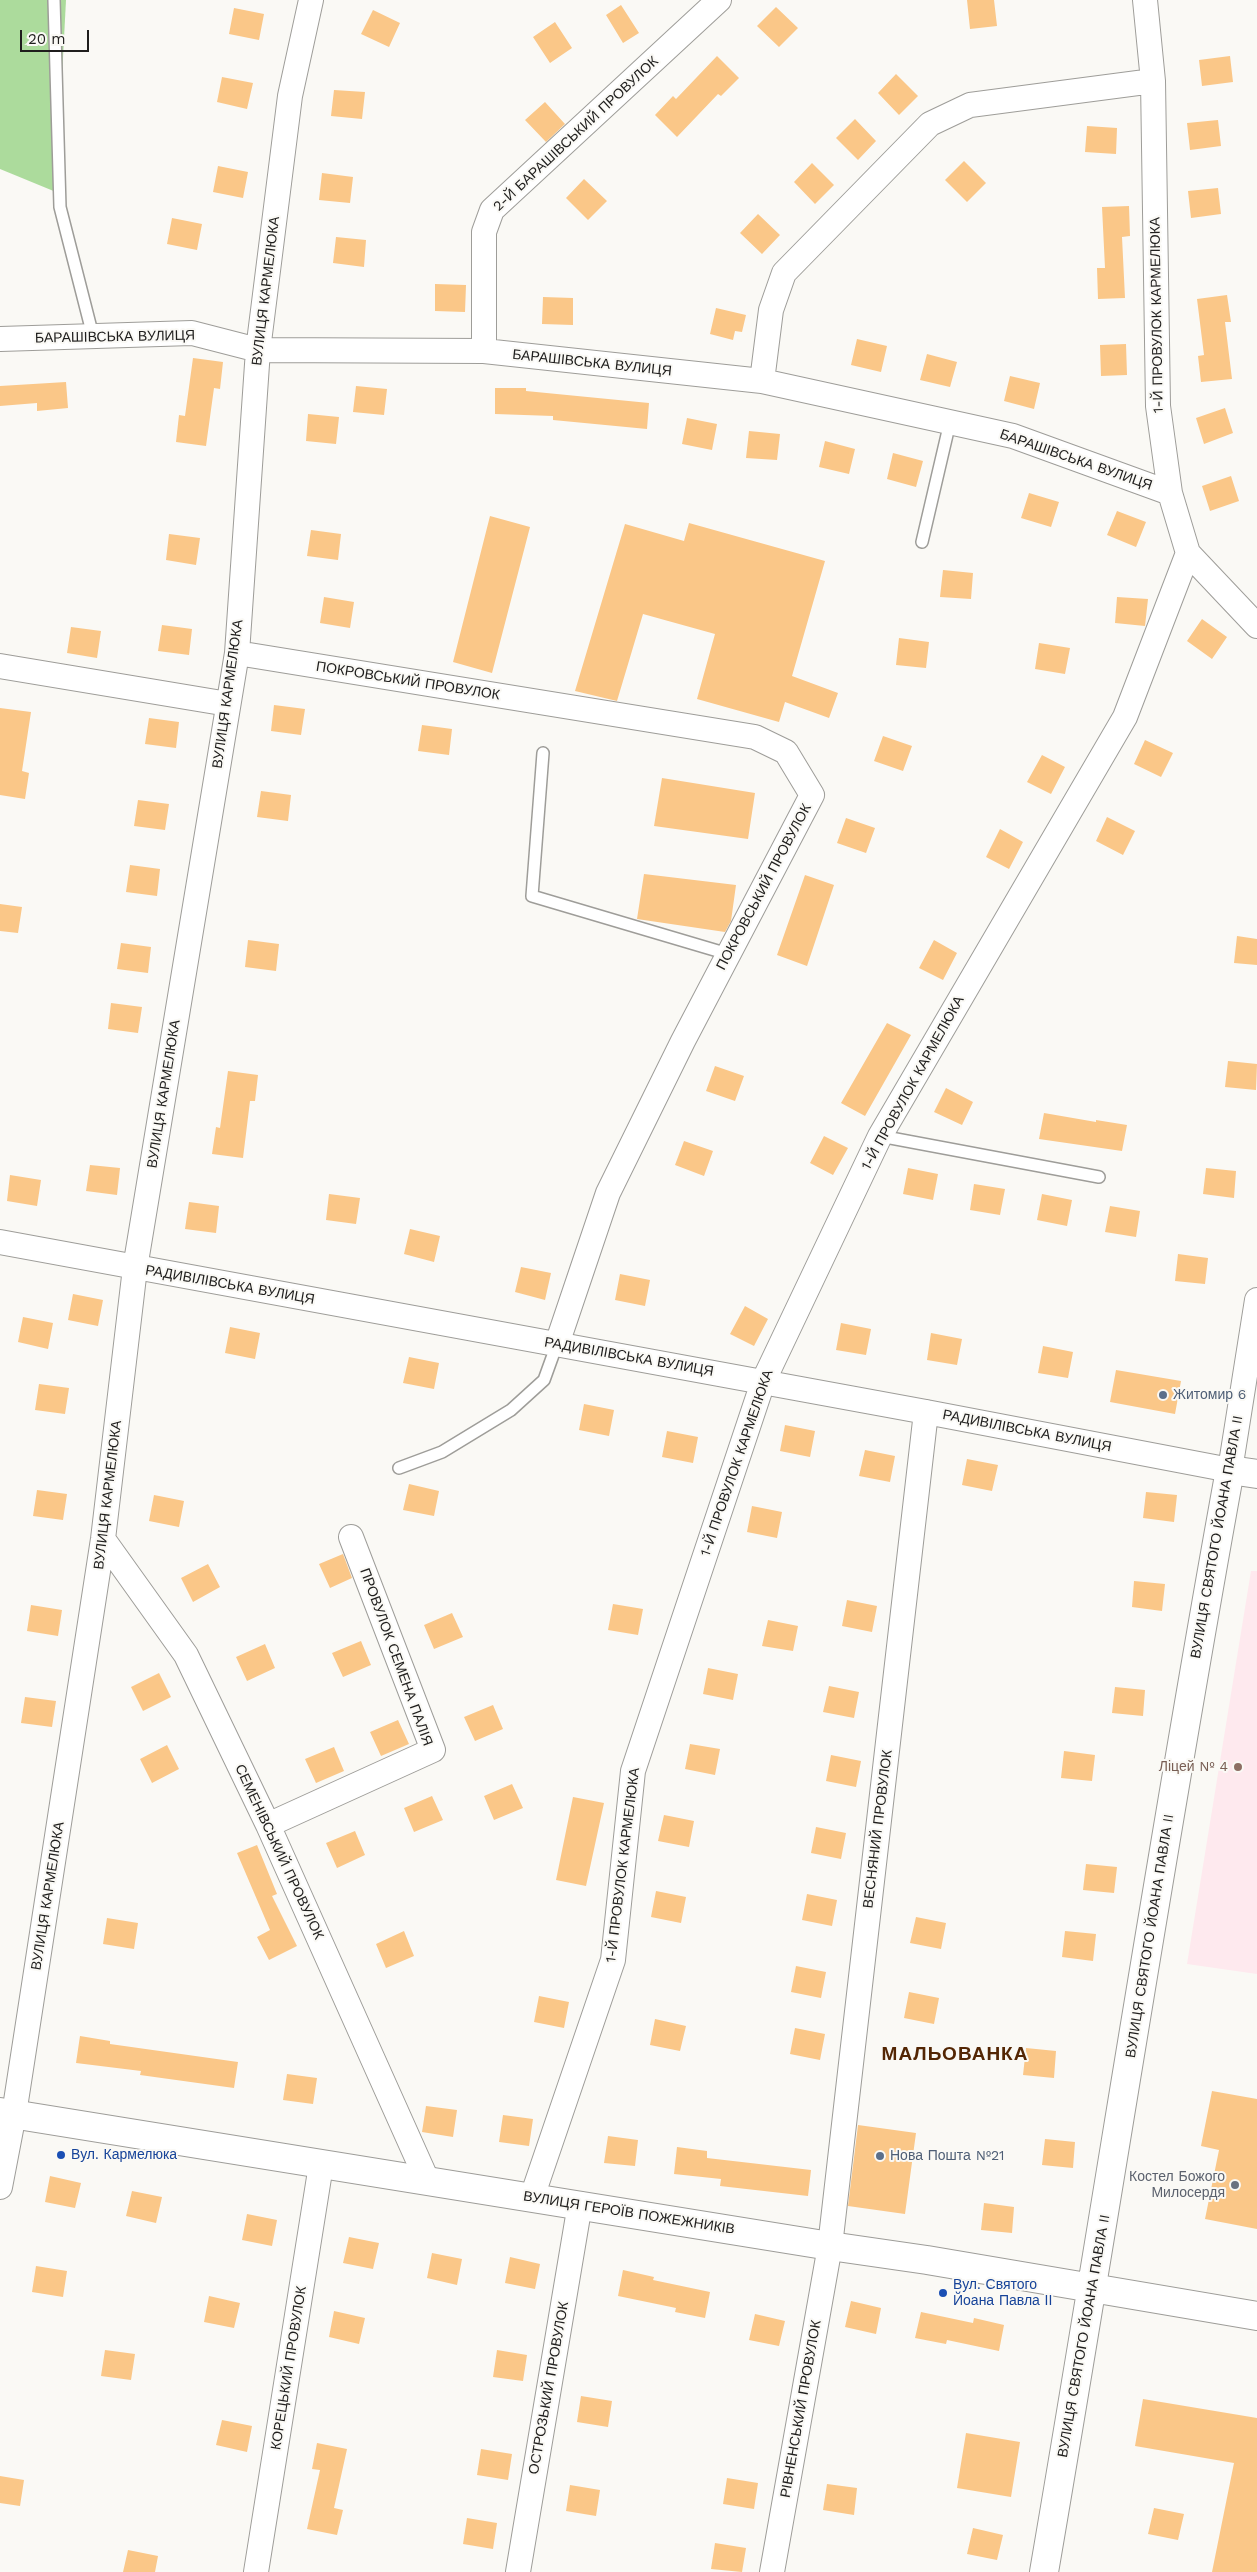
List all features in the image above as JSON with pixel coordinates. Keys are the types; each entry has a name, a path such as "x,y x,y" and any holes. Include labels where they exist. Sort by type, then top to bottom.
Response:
{"street":[{"name":"ВУЛИЦЯ КАРМЕЛЮКА","path":"0,2187 7,2113 103,1539 135,1268 237,653 258,350 290,96 311,0"},
{"name":"2-Й БАРАШІВСЬКИЙ ПРОВУЛОК","path":"484,351 484,232 492,210 719,0"},
{"name":"1-Й ПРОВУЛОК КАРМЕЛЮКА","path":"532,2197 613,1960 632,1771 763,1382 880,1136 1125,717 1188,553 1170,493 1158,406 1153,81 1145,0"},
{"path":"762,381 771,310 784,273 930,124 970,105 1153,81"},
{"name":"БАРАШІВСЬКА ВУЛИЦЯ","path":"0,339 192,333 258,350 484,351 762,381 1013,436 1170,493"},
{"path":"1188,553 1257,626"},
{"name":"ПОКРОВСЬКИЙ ПРОВУЛОК","path":"237,653 755,738 786,752 812,796 728,954 608,1193 557,1344"},
{"path":"0,666 228,704"},
{"name":"РАДИВІЛІВСЬКА ВУЛИЦЯ","path":"0,1242 1257,1474"},
{"name":"ВУЛИЦЯ СВЯТОГО ЙОАНА ПАВЛА II","path":"1044,2572 1093,2288 1186,1710 1230,1470 1257,1300"},
{"name":"ВЕСНЯНИЙ ПРОВУЛОК","path":"830,2246 926,1412"},
{"name":"ПРОВУЛОК СЕМЕНА ПАЛІЯ","path":"268,1825 433,1750 351,1537"},
{"name":"СЕМЕНІВСЬКИЙ ПРОВУЛОК","path":"103,1539 186,1655 268,1825 427,2180"},
{"name":"ВУЛИЦЯ ГЕРОЇВ ПОЖЕЖНИКІВ","path":"7,2113 580,2204 1257,2316"},
{"name":"КОРЕЦЬКИЙ ПРОВУЛОК","path":"256,2572 321,2164"},
{"name":"ОСТРОЗЬКИЙ ПРОВУЛОК","path":"518,2572 580,2204"},
{"name":"РІВНЕНСЬКИЙ ПРОВУЛОК","path":"772,2572 830,2246"}],"lane":[{"path":"54,0 60,206 93,336"},
{"path":"922,542 950,422"},
{"path":"543,754 532,896 728,954"},
{"path":"880,1136 1099,1178"},
{"path":"399,1468 442,1452 510,1410 544,1380 557,1344"}],"shaded area":[{"name":"Ліцей № 4","path":"1251,1571 1257,1571 1257,1974 1187,1964"}],"green space":[{"path":"0,0 66,0 56,192 0,169"}],"building":[{"path":"967,0 994,0 997,26 970,29"},
{"path":"621,5 639,33 623,43 606,15"},
{"path":"776,7 798,28 779,47 757,26"},
{"path":"234,8 264,14 259,40 229,34"},
{"path":"373,10 400,23 389,47 361,34"},
{"path":"555,22 572,48 550,63 533,37"},
{"path":"717,56 739,78 721,96 718,94 677,137 655,115 673,96 676,99"},
{"path":"1230,56 1233,82 1202,86 1199,60"},
{"path":"896,74 918,96 899,115 878,93"},
{"path":"222,77 253,83 247,109 217,102"},
{"path":"334,90 365,92 362,119 331,116"},
{"path":"545,102 565,124 546,142 525,120"},
{"path":"855,119 876,141 858,160 836,138"},
{"path":"1218,120 1221,146 1190,150 1187,123"},
{"path":"1087,126 1117,128 1116,154 1085,152"},
{"path":"964,161 986,183 967,202 945,180"},
{"path":"812,163 834,185 815,204 794,182"},
{"path":"218,166 248,172 243,198 213,192"},
{"path":"322,173 353,177 350,203 319,200"},
{"path":"584,179 607,201 588,220 566,198"},
{"path":"1218,188 1221,214 1191,218 1188,191"},
{"path":"1129,206 1130,236 1122,237 1125,298 1098,299 1097,268 1105,268 1102,207"},
{"path":"758,214 780,235 762,254 740,233"},
{"path":"172,218 202,224 197,250 167,244"},
{"path":"336,237 366,240 364,267 333,263"},
{"path":"435,284 466,285 465,312 435,311"},
{"path":"1227,295 1231,322 1225,322 1232,379 1201,382 1198,356 1204,355 1197,299"},
{"path":"543,297 573,298 573,325 542,324"},
{"path":"716,308 746,315 742,332 735,331 733,340 710,334"},
{"path":"857,339 887,346 881,372 851,365"},
{"path":"1126,344 1127,375 1101,376 1100,345"},
{"path":"927,354 957,362 950,387 920,380"},
{"path":"193,358 223,362 220,389 214,388 206,446 176,442 179,415 185,416"},
{"path":"1010,376 1040,383 1034,409 1004,401"},
{"path":"66,382 68,408 37,411 37,403 0,406 0,386"},
{"path":"356,386 387,389 384,415 353,412"},
{"path":"495,388 526,388 526,391 649,403 647,429 553,420 553,416 495,414"},
{"path":"1225,408 1233,433 1204,444 1196,418"},
{"path":"308,414 339,417 336,444 306,441"},
{"path":"687,418 717,424 712,450 682,444"},
{"path":"749,431 780,434 777,460 746,458"},
{"path":"825,441 855,449 849,474 819,467"},
{"path":"893,453 923,461 916,487 887,479"},
{"path":"1231,476 1239,501 1210,511 1202,486"},
{"path":"1029,493 1059,502 1051,527 1021,518"},
{"path":"1117,511 1146,522 1136,547 1107,535"},
{"path":"490,516 530,527 492,673 453,662"},
{"path":"689,523 825,561 792,676 838,693 829,718 785,702 779,722 697,699 715,634 643,614 617,701 575,691 625,524 684,541"},
{"path":"311,530 341,534 338,560 307,556"},
{"path":"169,534 200,538 196,565 166,560"},
{"path":"943,570 973,573 971,599 940,597"},
{"path":"324,597 354,602 350,628 320,623"},
{"path":"1117,597 1148,599 1145,626 1115,623"},
{"path":"1202,619 1227,637 1212,659 1187,641"},
{"path":"162,625 192,629 189,655 158,651"},
{"path":"71,627 101,631 97,658 67,653"},
{"path":"899,638 929,642 926,668 896,665"},
{"path":"1039,643 1070,648 1065,674 1035,669"},
{"path":"274,705 305,709 301,735 271,731"},
{"path":"0,708 31,712 22,771 29,773 25,799 0,795"},
{"path":"149,718 179,722 176,748 145,744"},
{"path":"422,725 452,729 449,755 418,751"},
{"path":"883,736 912,746 903,771 874,761"},
{"path":"1145,740 1173,753 1161,777 1134,764"},
{"path":"1042,755 1065,767 1051,794 1027,782"},
{"path":"662,778 755,793 748,839 654,826"},
{"path":"261,791 291,795 288,821 257,817"},
{"path":"138,800 169,804 165,830 134,826"},
{"path":"1107,817 1135,831 1123,855 1096,841"},
{"path":"846,818 875,828 866,853 837,843"},
{"path":"1000,829 1023,842 1009,869 986,857"},
{"path":"130,865 160,869 157,896 126,892"},
{"path":"644,874 736,885 731,921 725,932 637,919"},
{"path":"805,875 834,885 807,966 777,955"},
{"path":"0,904 22,907 18,933 0,931"},
{"path":"1237,936 1257,939 1257,965 1234,963"},
{"path":"248,940 279,944 276,971 245,967"},
{"path":"934,940 957,953 943,980 919,968"},
{"path":"121,943 151,947 148,973 117,969"},
{"path":"111,1003 142,1007 138,1033 108,1029"},
{"path":"887,1023 911,1035 865,1116 841,1103"},
{"path":"1228,1061 1257,1064 1256,1090 1225,1087"},
{"path":"715,1066 744,1076 735,1101 706,1091"},
{"path":"228,1071 258,1075 255,1101 250,1101 243,1158 212,1154 216,1127 220,1128"},
{"path":"946,1088 973,1102 962,1125 934,1112"},
{"path":"1044,1113 1127,1125 1122,1151 1039,1139"},
{"path":"824,1136 848,1148 833,1175 810,1163"},
{"path":"684,1141 713,1151 704,1176 675,1165"},
{"path":"90,1165 120,1168 117,1195 86,1191"},
{"path":"908,1168 938,1174 933,1200 903,1194"},
{"path":"1206,1168 1236,1171 1234,1198 1203,1194"},
{"path":"10,1175 41,1180 37,1206 7,1201"},
{"path":"974,1184 1005,1189 1000,1215 970,1210"},
{"path":"329,1194 360,1198 356,1224 326,1220"},
{"path":"1042,1194 1072,1200 1067,1226 1037,1220"},
{"path":"189,1202 219,1206 216,1233 185,1229"},
{"path":"1110,1206 1140,1211 1136,1237 1105,1232"},
{"path":"410,1229 440,1236 434,1262 404,1254"},
{"path":"1178,1254 1208,1258 1205,1284 1175,1281"},
{"path":"521,1267 551,1273 545,1300 515,1292"},
{"path":"620,1274 650,1280 645,1306 615,1300"},
{"path":"73,1294 103,1300 98,1326 68,1320"},
{"path":"745,1306 768,1319 754,1346 730,1334"},
{"path":"23,1317 53,1323 48,1349 18,1342"},
{"path":"841,1323 871,1329 866,1355 836,1350"},
{"path":"230,1327 260,1333 255,1359 225,1353"},
{"path":"931,1333 962,1339 957,1365 927,1360"},
{"path":"1043,1346 1073,1352 1068,1378 1038,1373"},
{"path":"409,1357 439,1363 434,1389 403,1383"},
{"path":"1116,1370 1181,1381 1175,1414 1110,1402"},
{"path":"39,1384 69,1388 65,1414 35,1410"},
{"path":"584,1404 614,1410 609,1436 579,1430"},
{"path":"785,1425 815,1431 810,1457 780,1451"},
{"path":"667,1431 698,1437 693,1463 662,1457"},
{"path":"865,1450 895,1456 890,1482 859,1476"},
{"path":"967,1459 998,1465 992,1491 962,1485"},
{"path":"409,1484 439,1491 434,1516 403,1510"},
{"path":"37,1490 67,1494 63,1520 33,1516"},
{"path":"1146,1492 1177,1495 1174,1522 1143,1518"},
{"path":"154,1495 184,1501 179,1527 149,1521"},
{"path":"752,1506 782,1512 777,1538 747,1532"},
{"path":"343,1554 352,1578 330,1588 319,1564"},
{"path":"208,1564 220,1587 193,1602 181,1578"},
{"path":"1134,1581 1165,1584 1162,1611 1132,1607"},
{"path":"847,1600 877,1606 872,1632 842,1626"},
{"path":"613,1604 643,1609 638,1635 608,1630"},
{"path":"31,1605 62,1610 58,1636 27,1631"},
{"path":"452,1613 463,1637 434,1649 424,1625"},
{"path":"768,1620 798,1626 793,1651 762,1646"},
{"path":"361,1641 371,1665 343,1677 332,1653"},
{"path":"265,1644 275,1668 247,1681 236,1657"},
{"path":"708,1668 738,1674 733,1700 703,1694"},
{"path":"159,1673 171,1697 143,1711 131,1687"},
{"path":"829,1686 859,1692 854,1718 823,1712"},
{"path":"1115,1687 1145,1690 1143,1716 1112,1713"},
{"path":"25,1697 56,1701 52,1727 21,1723"},
{"path":"493,1705 503,1729 475,1741 464,1717"},
{"path":"398,1720 409,1744 381,1756 370,1732"},
{"path":"690,1744 720,1749 715,1775 685,1769"},
{"path":"167,1745 179,1769 152,1783 140,1759"},
{"path":"334,1747 344,1771 316,1783 305,1759"},
{"path":"1064,1751 1095,1755 1092,1781 1061,1778"},
{"path":"831,1755 861,1761 856,1787 826,1781"},
{"path":"512,1784 523,1808 494,1820 484,1796"},
{"path":"432,1796 443,1820 414,1832 404,1808"},
{"path":"573,1797 604,1803 586,1886 556,1880"},
{"path":"664,1815 694,1821 689,1847 658,1841"},
{"path":"816,1827 846,1833 841,1859 811,1853"},
{"path":"355,1831 365,1855 337,1868 326,1843"},
{"path":"257,1845 277,1894 272,1896 297,1946 269,1960 257,1937 270,1930 237,1853"},
{"path":"1086,1864 1117,1867 1114,1893 1083,1890"},
{"path":"656,1891 686,1897 681,1923 651,1917"},
{"path":"807,1894 837,1900 832,1926 802,1920"},
{"path":"916,1917 946,1923 941,1949 910,1943"},
{"path":"107,1918 138,1923 134,1949 103,1944"},
{"path":"404,1931 414,1956 386,1968 376,1944"},
{"path":"1065,1931 1096,1934 1093,1961 1062,1957"},
{"path":"796,1966 826,1972 821,1998 791,1992"},
{"path":"909,1992 939,1998 934,2024 904,2018"},
{"path":"539,1996 569,2002 564,2028 534,2022"},
{"path":"655,2019 686,2026 680,2051 650,2045"},
{"path":"795,2028 825,2034 820,2060 790,2054"},
{"path":"80,2036 110,2041 110,2044 238,2062 234,2088 140,2075 141,2071 76,2063"},
{"path":"1026,2048 1056,2051 1054,2078 1023,2075"},
{"path":"287,2074 317,2078 313,2104 283,2100"},
{"name":"Костел Божого Милосердя","path":"1212,2091 1257,2099 1257,2229 1205,2219 1219,2150 1201,2146"},
{"path":"426,2106 457,2110 453,2137 422,2132"},
{"path":"503,2115 533,2119 529,2146 499,2142"},
{"path":"858,2125 916,2133 905,2214 848,2206"},
{"path":"608,2136 638,2140 635,2166 604,2163"},
{"path":"1045,2139 1075,2142 1073,2168 1042,2165"},
{"path":"677,2147 707,2151 707,2158 811,2170 808,2196 720,2186 721,2179 674,2174"},
{"path":"50,2176 81,2183 75,2208 45,2202"},
{"path":"132,2191 162,2197 156,2223 126,2216"},
{"path":"984,2203 1014,2207 1012,2233 981,2230"},
{"path":"247,2214 277,2220 272,2246 242,2240"},
{"path":"349,2237 379,2243 373,2269 343,2263"},
{"path":"432,2253 462,2259 457,2285 427,2278"},
{"path":"510,2257 540,2264 535,2289 505,2283"},
{"path":"36,2266 67,2271 63,2297 32,2292"},
{"path":"623,2270 654,2277 653,2280 710,2292 705,2318 675,2312 676,2308 618,2296"},
{"path":"209,2296 240,2303 234,2328 204,2322"},
{"path":"851,2301 881,2308 876,2334 845,2327"},
{"path":"334,2311 365,2318 359,2344 329,2337"},
{"path":"921,2312 973,2323 974,2318 1004,2325 999,2351 947,2340 946,2344 915,2338"},
{"path":"755,2314 785,2321 779,2346 749,2340"},
{"path":"105,2350 135,2354 131,2380 101,2376"},
{"path":"497,2350 527,2355 523,2381 493,2377"},
{"path":"581,2396 612,2401 608,2427 577,2422"},
{"path":"1143,2399 1257,2418 1257,2572 1212,2572 1234,2463 1135,2446"},
{"path":"222,2420 252,2426 247,2452 216,2445"},
{"path":"966,2433 1020,2442 1011,2497 957,2488"},
{"path":"317,2443 347,2449 334,2508 343,2510 337,2535 307,2529 320,2470 312,2469"},
{"path":"481,2449 512,2454 508,2480 477,2475"},
{"path":"0,2476 24,2480 20,2506 0,2503"},
{"path":"727,2478 758,2483 754,2509 723,2504"},
{"path":"827,2484 857,2488 854,2515 823,2510"},
{"path":"570,2485 600,2490 596,2516 566,2511"},
{"path":"1154,2508 1184,2514 1178,2540 1148,2534"},
{"path":"467,2518 497,2523 493,2549 463,2544"},
{"path":"973,2528 1003,2535 997,2560 967,2554"},
{"path":"715,2543 746,2548 742,2572 711,2569"},
{"path":"128,2550 158,2556 155,2572 123,2572"}],"place":[{"name":"Житомир 6","path":"1163,1395"},
{"name":"Ліцей № 4","path":"1238,1767"},
{"name":"Вул. Кармелюка","path":"61,2155"},
{"name":"Нова Пошта №21","path":"880,2156"},
{"name":"Костел Божого Милосердя","path":"1235,2185"},
{"name":"Вул. Святого Йоана Павла ІІ","path":"943,2293"}],"district":[{"name":"МАЛЬОВАНКА","path":"955,2054"}]}
